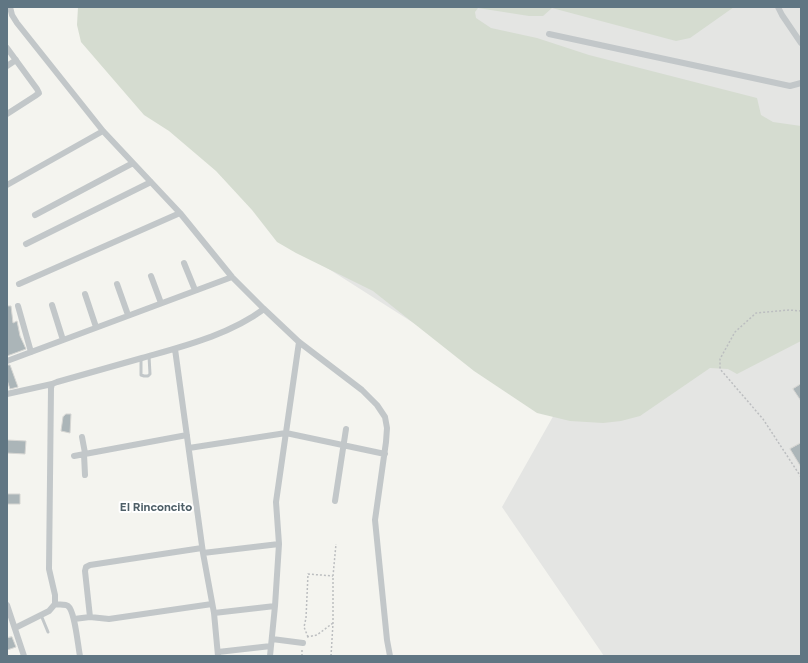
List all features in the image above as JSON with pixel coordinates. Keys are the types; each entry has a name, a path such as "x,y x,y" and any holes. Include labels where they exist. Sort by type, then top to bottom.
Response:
{"street":[{"path":"778,7 801,43"},
{"path":"9,8 17,23 103,131 180,213 232,276 299,342 362,390 377,405 385,417 387,428 375,520 387,640 390,656"},
{"path":"549,34 790,86 801,83"},
{"path":"7,48 39,93 7,114"},
{"path":"7,66 16,60"},
{"path":"7,185 103,131"},
{"path":"35,215 133,163"},
{"path":"26,244 151,182"},
{"path":"19,284 180,213"},
{"path":"184,262 195,290"},
{"path":"151,276 161,303"},
{"path":"7,361 232,276"},
{"path":"117,284 128,315"},
{"path":"84,294 96,327"},
{"path":"52,305 63,340"},
{"path":"18,306 31,352"},
{"path":"7,394 52,384 175,349 215,335 242,323 264,309"},
{"path":"270,656 279,544 276,502 299,342"},
{"path":"175,349 203,551 214,613 218,654 271,646"},
{"path":"52,384 50,388 49,569 56,604"},
{"path":"335,501 346,429"},
{"path":"189,448 286,434 384,454"},
{"path":"74,456 187,435"},
{"path":"82,437 85,454 85,475"},
{"path":"90,617 85,570 86,567 90,565 203,551 279,544"},
{"path":"15,628 49,611 56,604"},
{"path":"56,604 65,605 71,609 80,656"},
{"path":"74,619 90,617 109,619 212,604"},
{"path":"7,605 24,656"},
{"path":"214,613 275,606"},
{"path":"272,639 303,643"}],"lane":[{"path":"141,358 141,374 148,376 150,374 149,356"},
{"path":"41,615 48,632"}],"path":[{"path":"801,311 789,310 756,313 735,332 720,359 720,368 763,419 801,477"},
{"path":"331,656 333,576 336,544"},
{"path":"308,637 304,626 306,618 308,574 333,576"},
{"path":"302,656 303,643 308,637 317,635 333,623"}],"shaded area":[{"path":"78,7 734,7 690,38 676,41 552,8 543,16 529,16 478,8 475,12 476,18 491,28 537,38 589,55 757,98 761,115 773,122 801,126 801,341 737,374 728,369 710,368 640,416 621,421 603,423 570,421 537,413 474,371 373,291 277,242 252,210 216,171 169,131 144,115 81,42 77,25"},
{"path":"191,7 801,7 801,656 604,656 502,507 555,413 269,231"}],"building":[{"path":"7,306 11,306 13,323 17,321 20,336 26,349 7,356"},
{"path":"7,365 10,365 18,387 10,389 7,380"},
{"path":"801,384 801,401 793,389"},
{"path":"66,414 71,414 70,433 61,431 63,417"},
{"path":"7,440 26,441 25,454 7,453"},
{"path":"801,443 801,467 790,449"},
{"path":"7,494 20,494 20,504 7,504"},
{"path":"12,637 16,647 7,650 7,638"}],"district":[{"name":"El Rinconcito","path":"156,507"}]}
